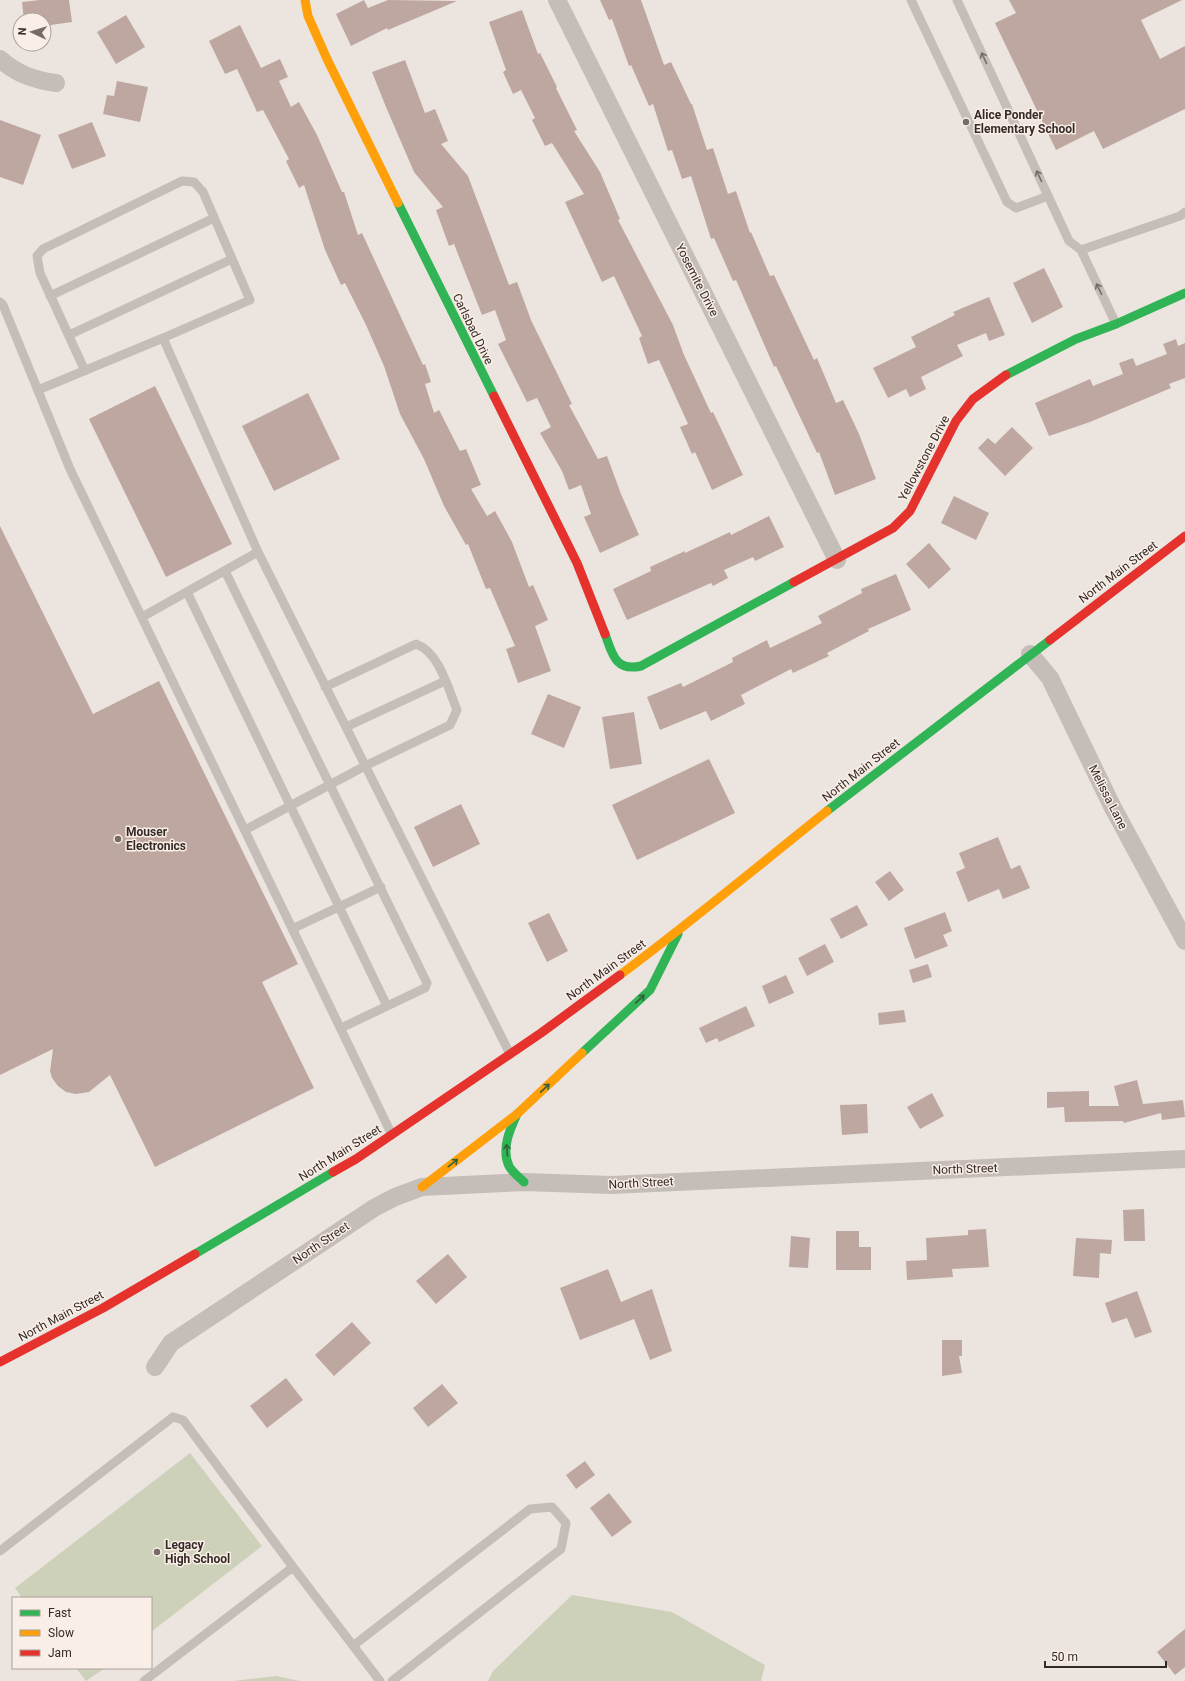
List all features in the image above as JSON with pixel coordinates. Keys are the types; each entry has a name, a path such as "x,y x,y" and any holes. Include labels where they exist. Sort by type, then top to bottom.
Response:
{"main road":[{"name":"Carlsbad Drive","path":"304,1 308,16 327,59 496,402 577,562 614,659 620,665"},
{"name":"Yellowstone Drive","path":"620,665 628,668 641,666 893,528 910,511 956,421 973,400 1007,374 1076,339 1116,324 1185,293"},
{"name":"North Main Street","path":"0,1362 109,1304 356,1159 510,1054 679,931 717,898 1030,654 1185,536"},
{"path":"422,1187 517,1114 650,990 679,931"},
{"path":"517,1114 506,1136 506,1151 510,1166 524,1182"}],"street":[{"name":"Yosemite Drive","path":"557,0 837,560"},
{"path":"0,59 22,75 34,80 56,83"},
{"name":"Melissa Lane","path":"1030,654 1050,678 1112,806 1185,941"},
{"name":"North Street","path":"155,1367 171,1343 374,1208 395,1197 422,1187 524,1182 611,1185 1185,1159"}],"lane":[{"path":"911,0 1008,202 1016,208 1021,208 1048,196"},
{"path":"957,0 1069,241 1081,250 1116,324"},
{"path":"38,390 85,371 163,338 250,300 203,192 194,182 182,181 43,249 37,256 40,274 85,371"},
{"path":"1081,250 1180,216 1185,212"},
{"path":"50,296 214,218"},
{"path":"69,335 232,259"},
{"path":"0,302 3,305 70,469 392,1135"},
{"path":"163,338 258,552 510,1054"},
{"path":"142,617 258,552"},
{"path":"224,571 331,785 427,983 425,988 341,1028"},
{"path":"187,592 388,1006"},
{"path":"245,830 365,766 450,725 457,710 445,681 434,660 424,647 416,644 325,687"},
{"path":"346,727 445,681"},
{"path":"292,929 381,887"},
{"path":"0,1551 173,1417 183,1420 380,1681"},
{"path":"354,1645 530,1508 552,1507 566,1523 561,1549 392,1681"},
{"path":"144,1681 293,1567"}],"green space":[{"path":"190,1453 262,1546 152,1631 152,1597 21,1597 15,1588"},
{"path":"572,1595 672,1612 765,1665 761,1681 488,1681 493,1671"},
{"path":"77,1669 104,1669 86,1681"},
{"path":"276,1676 300,1681 233,1681"}],"building":[{"path":"40,0 69,0 72,22 52,25 52,12 23,12 22,2"},
{"path":"364,0 368,8 388,0 457,1 388,30 387,28 351,46 336,14"},
{"path":"600,0 641,0 664,65 671,62 692,104 707,150 713,148 728,194 736,191 750,233 751,232 770,276 774,275 814,360 817,358 836,403 843,400 859,434 876,479 835,495 819,452 817,453 776,366 774,367 736,280 733,281 714,238 711,239 691,176 682,179 672,150 668,151 653,104 649,106 631,65 629,66 612,19 609,20"},
{"path":"1009,0 1182,0 1141,20 1160,59 1185,46 1185,109 1103,149 1094,131 1056,150 995,23 1016,13"},
{"path":"522,10 538,54 540,53 577,130 574,131 600,172 620,219 618,220 673,325 684,355 711,413 713,412 743,475 712,490 695,452 692,454 680,427 688,424 659,360 648,364 639,338 642,336 614,276 602,282 565,202 584,194 552,143 545,146 532,120 535,118 521,90 513,94 503,72 506,70 489,22"},
{"path":"126,15 145,47 116,64 97,32"},
{"path":"240,25 261,68 280,59 288,77 279,81 291,107 299,102 317,135 342,192 344,192 358,235 362,233 423,365 425,364 431,382 425,384 434,413 439,410 460,451 466,449 481,485 471,489 487,516 495,511 512,542 529,587 533,585 548,620 535,626 551,671 518,683 506,649 515,646 490,588 486,589 468,544 466,545 444,506 424,459 400,414 384,366 366,325 345,283 341,285 325,250 304,185 299,188 286,161 289,159 263,110 257,112 237,69 225,74 209,41"},
{"path":"405,60 425,113 435,109 448,141 441,144 468,176 509,285 517,282 531,320 572,404 569,405 598,459 607,456 621,494 639,535 600,553 584,517 591,514 581,485 569,490 562,471 540,433 551,427 537,398 527,402 498,344 506,340 495,310 482,315 454,244 449,246 436,210 443,207 414,172 372,72"},
{"path":"117,81 148,87 140,122 103,114 107,95 114,96"},
{"path":"0,120 41,135 23,185 0,177"},
{"path":"92,122 106,156 72,169 58,135"},
{"path":"1044,268 1063,307 1032,323 1013,283"},
{"path":"989,297 1005,335 989,341 986,333 957,345 963,356 921,377 926,389 910,397 906,389 888,398 873,368 916,347 911,337 955,315 953,312"},
{"path":"1176,339 1178,346 1185,343 1185,378 1169,384 1171,388 1090,422 1049,436 1035,403 1090,379 1093,386 1123,374 1119,363 1133,358 1136,366 1167,354 1163,344"},
{"path":"155,386 232,544 166,577 89,419"},
{"path":"308,393 340,459 274,491 242,426"},
{"path":"1012,427 1033,448 1005,476 978,448 988,438 995,444"},
{"path":"954,496 989,513 976,540 941,523"},
{"path":"769,516 784,547 755,561 753,557 724,570 728,578 713,586 711,583 627,620 613,589 651,571 650,567 685,551 685,553 730,532 731,535"},
{"name":"Mouser Electronics","path":"0,526 93,714 159,681 298,964 262,982 314,1088 155,1167 110,1075 89,1092 76,1094 66,1092 58,1086 52,1078 50,1071 53,1049 0,1075"},
{"path":"929,543 951,569 929,589 906,564"},
{"path":"896,574 911,610 868,629 869,631 827,653 829,656 793,673 791,669 741,695 745,704 711,721 706,711 660,730 647,697 681,683 683,687 733,662 732,658 767,640 770,648 822,623 818,616 862,593 861,589"},
{"path":"548,694 581,707 564,748 531,734"},
{"path":"634,712 642,764 610,769 602,717"},
{"path":"709,759 735,813 637,860 612,805"},
{"path":"461,804 480,844 433,867 414,827"},
{"path":"998,837 1011,869 1020,865 1030,888 1003,899 999,889 968,902 956,872 965,868 959,853"},
{"path":"890,871 904,890 889,901 875,882"},
{"path":"857,905 868,925 841,939 830,919"},
{"path":"945,912 952,931 943,935 948,946 915,959 904,928"},
{"path":"549,913 568,951 547,962 528,923"},
{"path":"825,944 834,962 807,976 798,958"},
{"path":"928,964 932,977 913,983 909,970"},
{"path":"786,975 794,993 769,1004 762,986"},
{"path":"746,1006 755,1026 719,1042 717,1038 706,1043 699,1028"},
{"path":"904,1010 906,1022 879,1025 878,1013"},
{"path":"1137,1080 1143,1104 1183,1100 1185,1117 1162,1120 1161,1113 1124,1123 1123,1121 1065,1122 1064,1107 1047,1108 1047,1092 1089,1091 1089,1106 1119,1106 1114,1086"},
{"path":"932,1093 944,1116 920,1129 907,1107"},
{"path":"867,1104 868,1133 842,1135 840,1105"},
{"path":"1144,1209 1145,1241 1124,1241 1123,1210"},
{"path":"986,1229 989,1267 952,1269 953,1277 907,1280 906,1261 927,1260 926,1238 968,1235 968,1230"},
{"path":"836,1231 859,1231 859,1247 871,1247 871,1270 836,1270"},
{"path":"791,1236 810,1238 808,1268 789,1267"},
{"path":"1076,1238 1112,1240 1111,1254 1100,1253 1099,1278 1073,1276"},
{"path":"448,1254 467,1277 436,1304 416,1281"},
{"path":"608,1269 621,1302 652,1289 672,1351 650,1360 634,1319 580,1340 560,1288"},
{"path":"1137,1291 1152,1332 1135,1338 1127,1318 1112,1323 1105,1303"},
{"path":"352,1322 371,1343 334,1376 315,1355"},
{"path":"942,1340 962,1340 962,1356 959,1356 962,1373 942,1376"},
{"path":"286,1378 303,1400 267,1428 250,1406"},
{"path":"442,1384 458,1403 428,1427 413,1408"},
{"path":"585,1461 595,1475 576,1489 566,1475"},
{"path":"609,1493 632,1522 612,1537 590,1508"},
{"path":"1185,1629 1185,1667 1175,1675 1157,1652"}],"traffic: fast":[{"path":"398,203 494,396"},
{"path":"1006,375 1076,339 1116,324 1185,293"},
{"path":"605,634 610,648 620,664 632,667 641,666 794,582"},
{"path":"827,811 1050,640"},
{"path":"582,1053 650,990 678,934"},
{"path":"517,1114 507,1139 506,1153 510,1168 524,1182"},
{"path":"195,1254 333,1172"}],"traffic: slow":[{"path":"305,0 308,16 327,59 398,203"},
{"path":"620,975 699,914 827,811"},
{"path":"422,1187 517,1114 582,1053"}],"traffic: jam":[{"path":"794,582 893,528 910,511 956,421 973,399 1006,375"},
{"path":"494,396 577,563 605,634"},
{"path":"1050,640 1185,536"},
{"path":"333,1172 356,1159 541,1033 620,975"},
{"path":"0,1362 103,1308 195,1254"}],"place":[{"name":"Alice Ponder Elementary School","path":"966,122"},
{"name":"Mouser Electronics","path":"118,839"},
{"name":"Legacy High School","path":"157,1552"}]}
